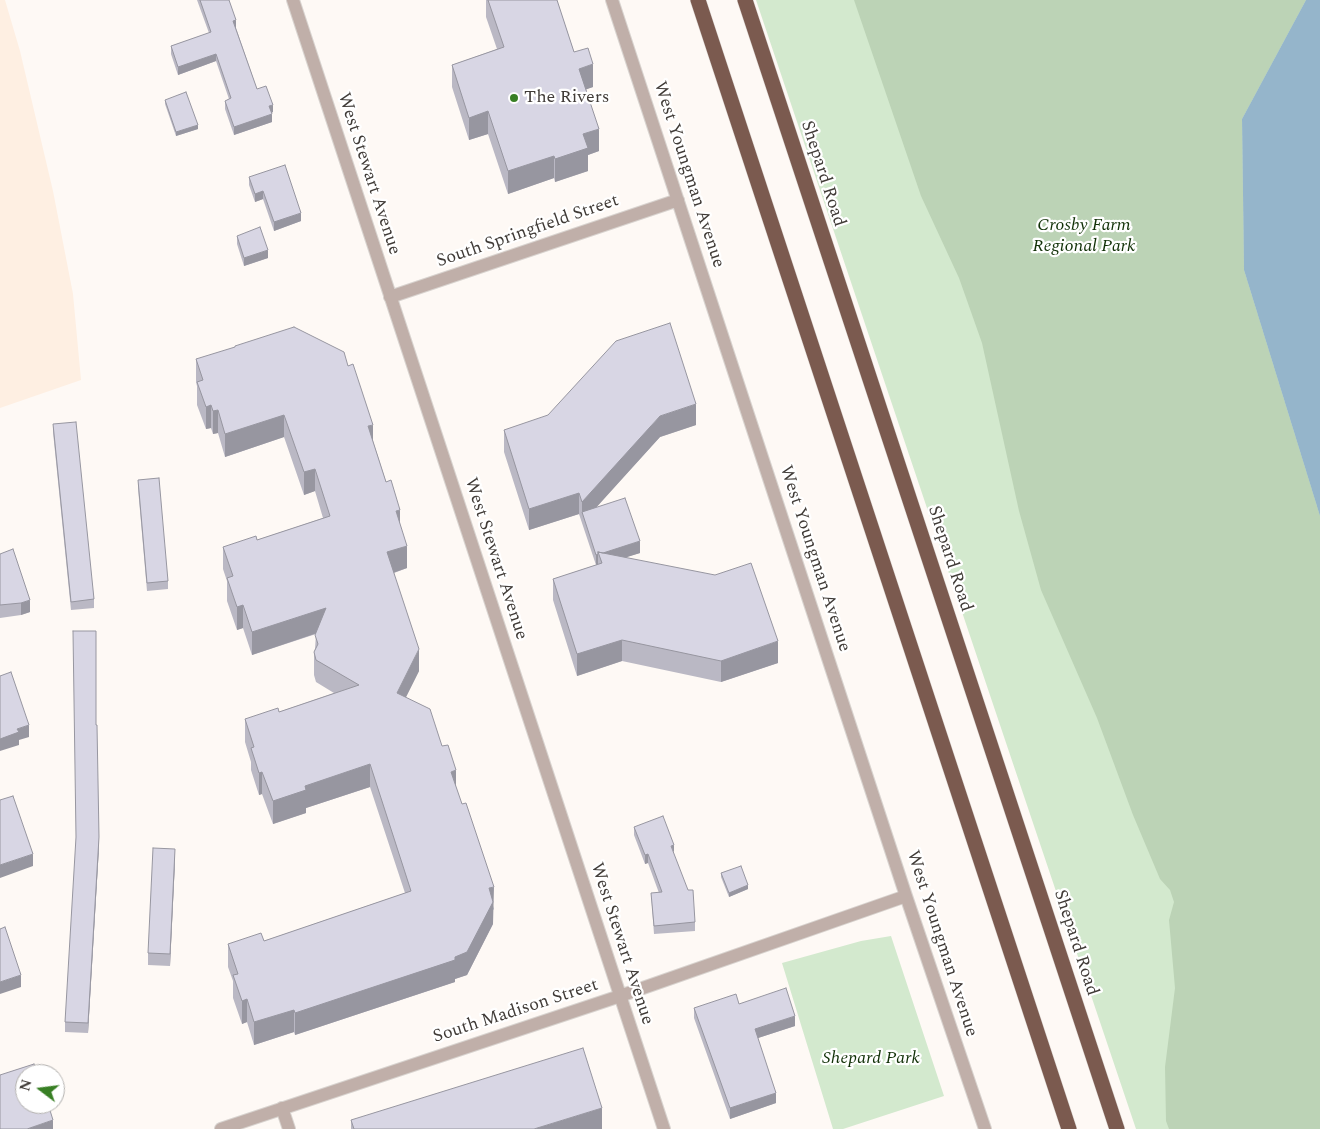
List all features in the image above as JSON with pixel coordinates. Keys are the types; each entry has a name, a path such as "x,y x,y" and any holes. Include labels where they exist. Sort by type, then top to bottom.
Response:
{"highway":[{"path":"698,0 1069,1129"},
{"name":"Shepard Road","path":"745,0 1117,1129"}],"street":[{"name":"West Stewart Avenue","path":"293,0 664,1129"},
{"name":"West Youngman Avenue","path":"612,0 984,1129"},
{"name":"South Springfield Street","path":"390,297 678,200"},
{"name":"South Madison Street","path":"221,1129 620,996 906,896"},
{"path":"282,1108 289,1129"}],"shaded area":[{"path":"0,0 5,0 20,51 53,191 73,294 81,380 0,408"}],"green space":[{"name":"Crosby Farm Regional Park","path":"756,0 1320,0 1320,1129 1136,1129"},
{"name":"Crosby Farm Regional Park","path":"854,0 1306,0 1242,119 1244,270 1320,516 1320,1129 1169,1129 1166,1121 1165,1067 1175,988 1169,920 1174,902 1170,890 1160,879 1133,815 1097,718 1041,590 1019,511 982,343 959,278 921,196"},
{"name":"Shepard Park","path":"891,936 944,1096 843,1129 833,1129 782,963 861,941"}],"water":[{"path":"1306,0 1320,0 1320,516 1244,270 1242,119"}],"building":[{"path":"200,0 229,0 236,20 233,21 257,89 266,86 273,105 269,106 272,114 234,127 225,101 231,98 216,54 178,67 171,46 211,32"},
{"name":"The Rivers","path":"488,0 557,0 574,52 588,48 593,64 579,69 599,129 583,134 588,148 555,159 554,156 508,171 488,111 469,118 452,65 504,47"},
{"path":"186,92 198,125 176,132 165,100"},
{"path":"285,165 301,213 274,222 263,191 255,194 249,177"},
{"path":"260,227 268,250 244,258 237,236"},
{"path":"670,323 696,404 660,416 582,502 579,493 529,509 504,430 548,415 616,341"},
{"path":"294,327 344,352 348,366 353,364 373,425 368,426 386,482 391,480 400,510 396,511 407,546 387,552 419,649 397,693 430,709 442,746 448,745 456,770 451,772 462,804 466,803 494,887 489,888 493,902 467,952 455,957 455,960 295,1013 294,1010 254,1022 247,999 242,1001 233,975 238,974 228,944 261,933 264,941 411,891 370,764 305,786 306,790 273,801 262,772 259,773 251,748 254,747 245,719 278,708 279,712 359,685 316,660 314,652 318,644 315,635 326,608 252,632 243,605 237,607 227,578 233,576 223,547 256,536 257,540 330,516 315,469 304,472 284,415 225,434 218,410 213,411 211,405 206,407 197,382 203,380 196,359"},
{"path":"76,422 94,599 71,602 53,424"},
{"path":"159,478 168,581 147,583 138,480"},
{"path":"625,498 640,541 603,553 598,552 596,555 582,512"},
{"path":"13,549 30,600 0,605 0,554"},
{"path":"598,552 715,575 751,563 778,641 721,661 622,640 577,654 553,579 602,563"},
{"path":"73,631 96,631 99,837 88,1023 65,1022 76,837"},
{"path":"11,672 29,725 17,729 19,732 0,739 0,676"},
{"path":"13,796 33,854 0,865 0,800"},
{"path":"663,816 674,845 671,846 688,890 693,890 695,922 654,926 651,893 662,892 648,854 645,855 634,827"},
{"path":"153,848 175,849 170,954 148,953"},
{"path":"741,866 748,885 729,893 721,873"},
{"path":"5,927 21,975 0,982 0,929"},
{"path":"786,988 795,1016 755,1029 776,1093 730,1108 694,1008 736,994 739,1004"},
{"path":"583,1048 602,1108 534,1129 354,1129 351,1120"},
{"path":"15,1070 15,1114 51,1114 53,1120 27,1129 0,1129 0,1075"}],"place":[{"name":"The Rivers","path":"514,98"}]}
